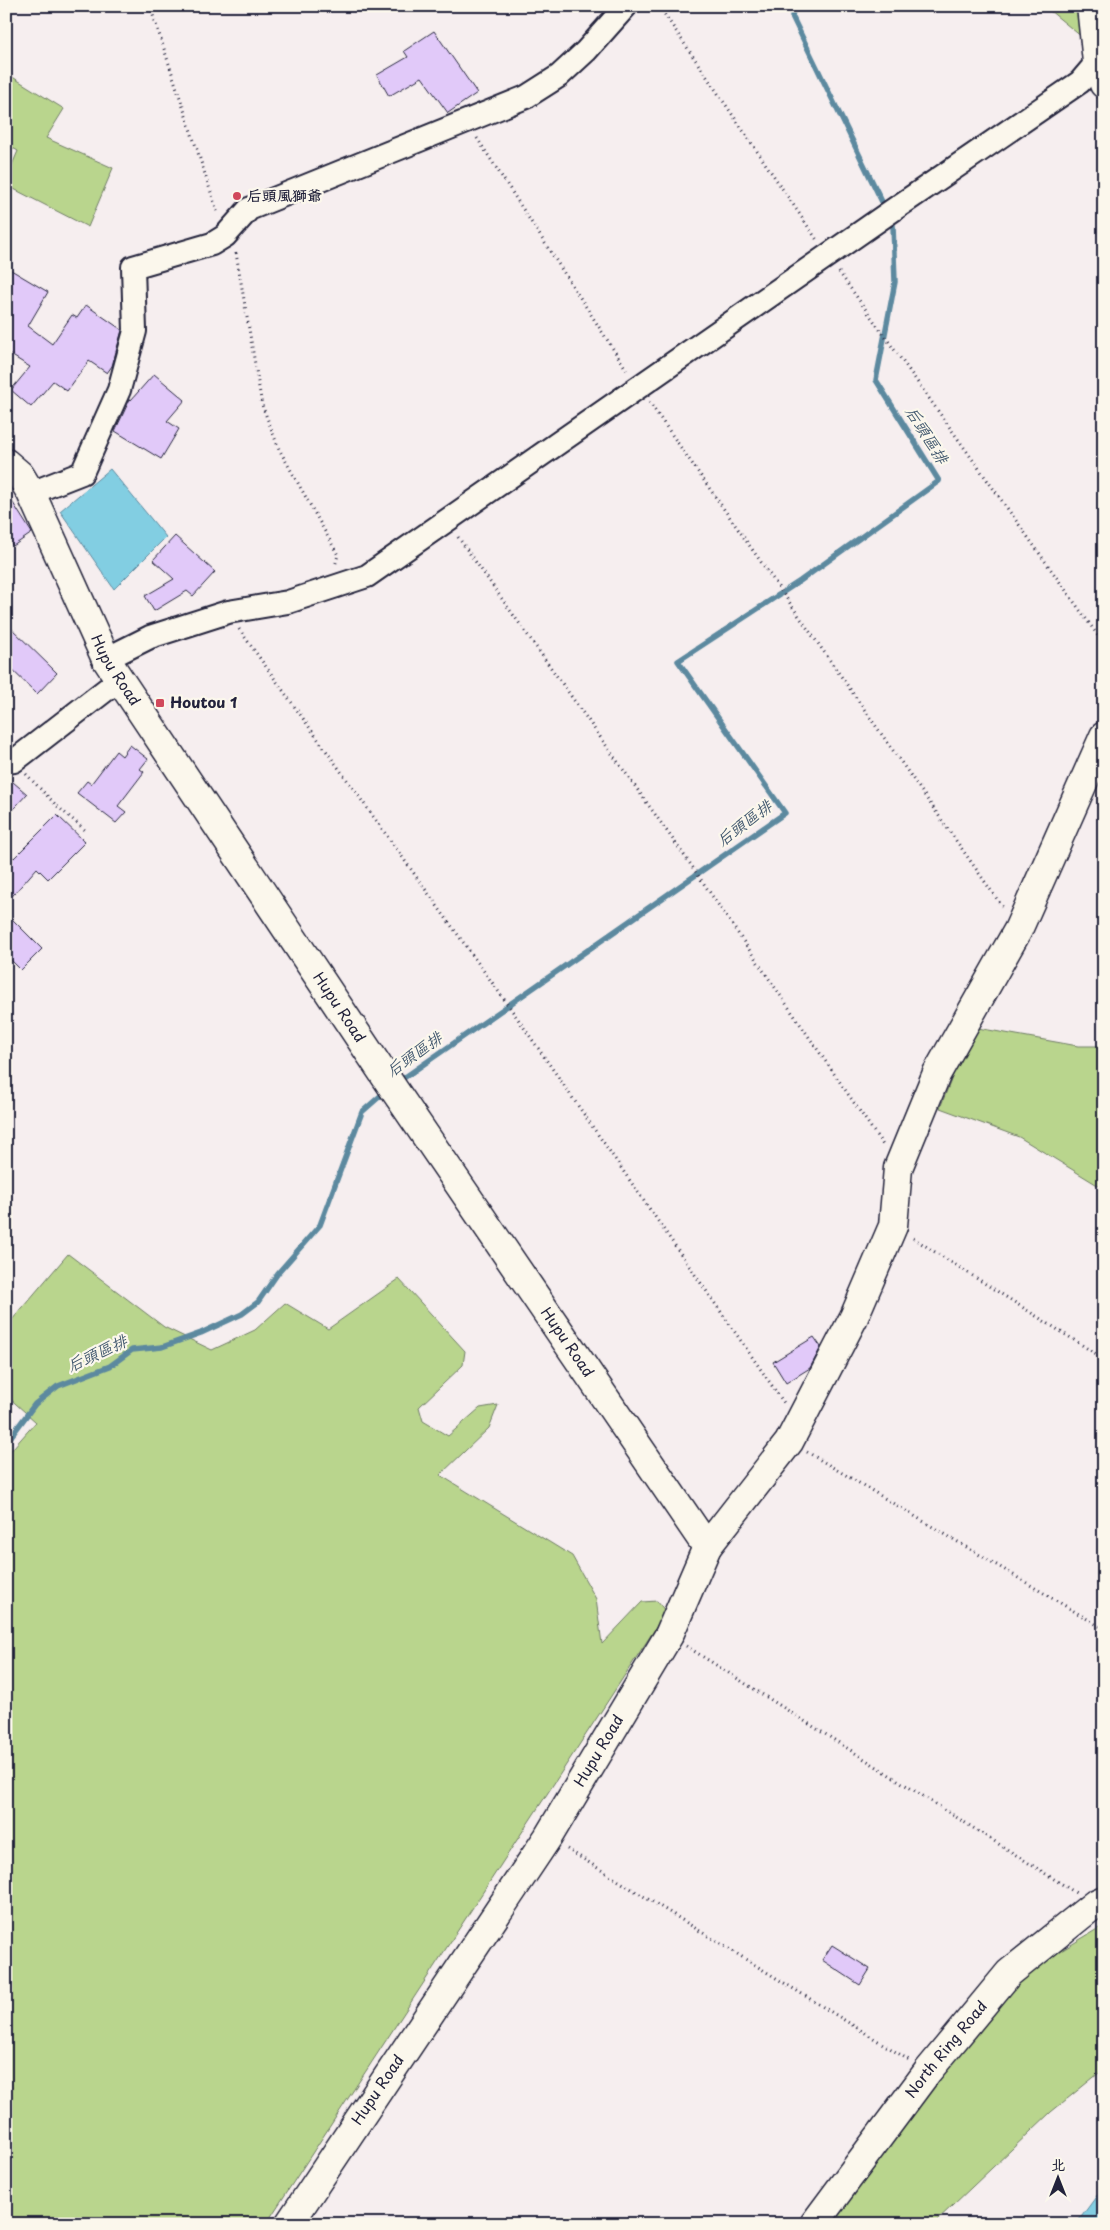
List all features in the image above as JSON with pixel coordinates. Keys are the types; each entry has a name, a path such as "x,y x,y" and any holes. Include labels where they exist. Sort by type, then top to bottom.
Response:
{"main road":[{"path":"1091,6 1100,73"},
{"name":"Hupu Road","path":"6,463 20,475 31,493 113,669 389,1082 707,1547 669,1635 548,1837 288,2224"},
{"path":"707,1547 793,1432 854,1317 893,1226 898,1168 937,1073 1018,930 1104,736"},
{"name":"North Ring Road","path":"814,2224 928,2071 1009,1973 1099,1902"}],"street":[{"path":"31,493 82,473 116,398 134,331 133,266 212,244 225,236 249,209 526,97 559,76 586,51 626,6"},
{"path":"10,762 150,637 228,612 288,602 331,586 368,576 886,215 1080,82 1100,73"}],"path":[{"path":"150,6 225,236 236,253 262,405 279,449 338,555 331,586"},
{"path":"659,6 888,343 1104,644"},
{"path":"466,122 638,388 1018,930"},
{"path":"448,522 702,881 898,1168"},
{"path":"228,612 511,1009 793,1432 1104,1629"},
{"path":"10,762 85,830"},
{"path":"893,1226 1104,1358"},
{"path":"669,1635 1099,1902"},
{"path":"548,1837 928,2071"}],"green space":[{"path":"1044,6 1104,6 1104,55"},
{"path":"6,73 64,109 46,138 113,168 88,227 6,185 6,179 18,151 6,144"},
{"path":"972,1027 1078,1046 1104,1046 1104,1189 1019,1137 940,1108"},
{"path":"68,1254 164,1327 212,1350 255,1330 285,1303 328,1329 399,1279 465,1351 463,1365 419,1407 423,1421 448,1436 480,1408 498,1405 489,1428 440,1475 572,1556 596,1599 602,1644 642,1602 657,1601 666,1612 266,2224 6,2224 6,1456 36,1422 6,1395 6,1327"},
{"path":"1104,1925 1104,2069 1051,2112 933,2224 817,2224 1026,1972"}],"water":[{"path":"110,469 166,537 114,589 60,511"},
{"path":"1104,2186 1104,2224 1076,2224"}],"building":[{"path":"434,31 477,93 448,113 422,77 389,96 377,75 408,57 404,51"},
{"path":"6,267 48,292 28,326 52,344 72,315 77,318 86,305 122,330 112,366 107,373 89,361 67,391 53,381 31,407 11,390 30,367 6,352"},
{"path":"154,374 185,400 167,421 179,429 161,459 115,431 130,399"},
{"path":"6,492 32,533 13,546 6,536"},
{"path":"175,536 215,572 193,596 187,591 154,611 145,596 174,579 153,560"},
{"path":"6,623 57,673 37,694 6,664"},
{"path":"130,745 148,759 140,769 144,772 118,806 126,812 116,823 77,793 87,781 91,784 116,751 122,756"},
{"path":"6,776 27,794 6,817"},
{"path":"57,815 85,842 48,879 37,868 6,903 6,851 14,858"},
{"path":"6,913 42,949 21,970 6,955"},
{"path":"814,1337 821,1347 810,1368 786,1383 773,1362"},
{"path":"832,1945 870,1969 860,1985 822,1960"}],"waterway":[{"name":"后頭區排","path":"794,6 792,16 886,210"},
{"name":"后頭區排","path":"398,1082 785,813 678,661 800,581 939,481 876,380 895,282 893,225 890,218"},
{"name":"后頭區排","path":"6,1443 35,1404 58,1386 110,1366 132,1350 162,1347 201,1333 242,1314 258,1302 278,1273 320,1225 362,1112 387,1090"}],"place":[{"name":"后頭風獅爺","path":"237,196"},
{"name":"Houtou 1","path":"160,703"}]}
